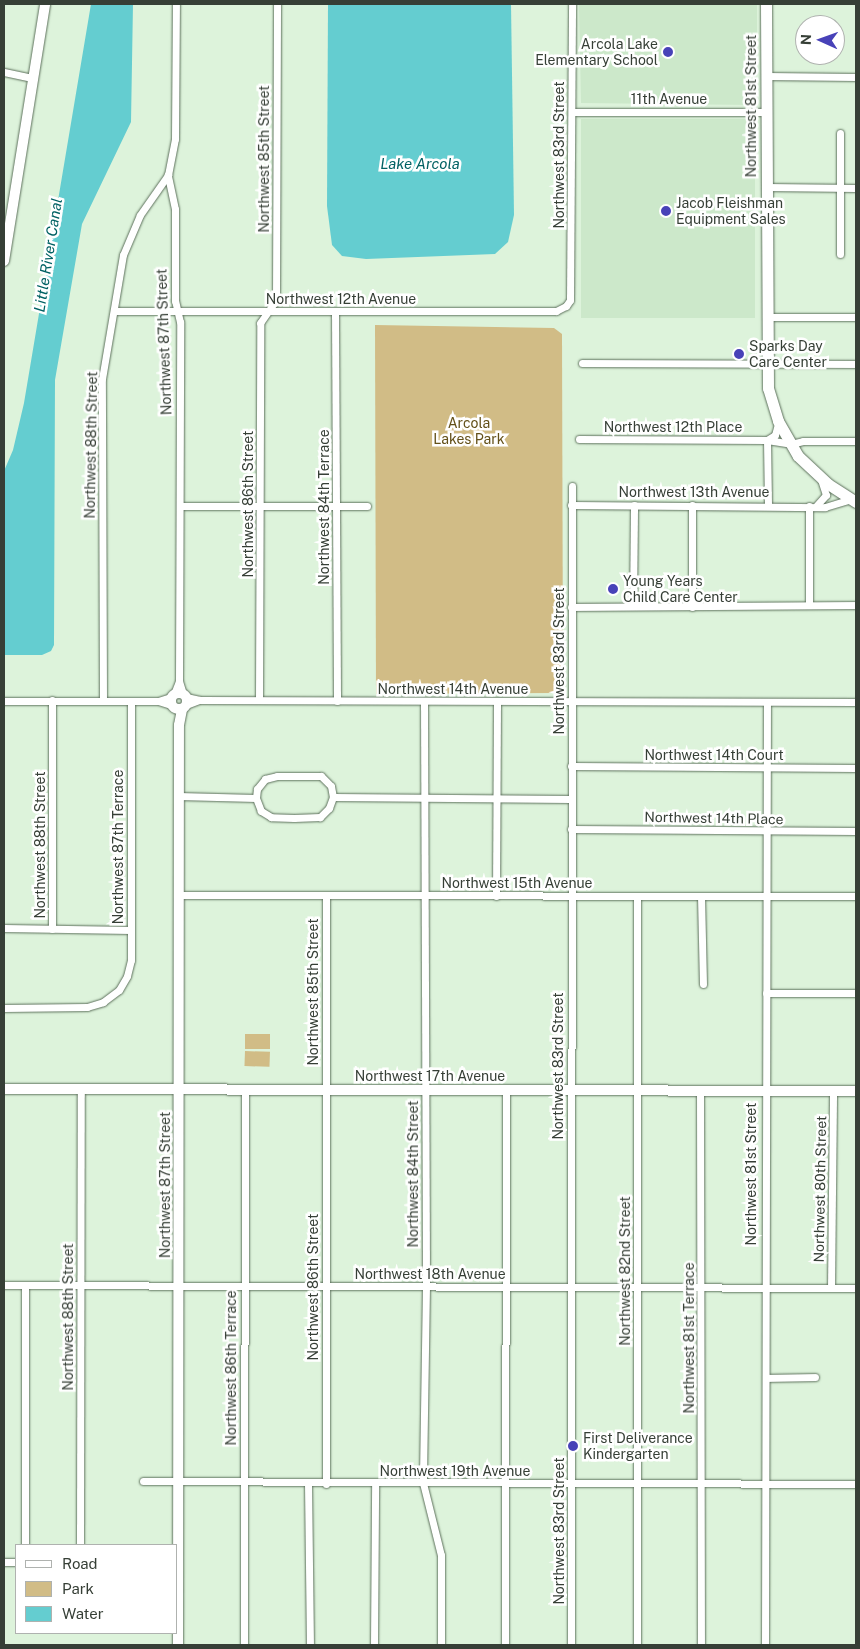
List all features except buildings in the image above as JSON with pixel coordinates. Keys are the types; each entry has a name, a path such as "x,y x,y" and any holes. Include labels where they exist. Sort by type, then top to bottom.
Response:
{"main road":[{"name":"Northwest 81st Street","path":"766,4 766,364 770,398 778,422 790,444 821,478 853,501"}],"street":[{"path":"4,261 6,230 45,4"},
{"name":"Northwest 87th Street","path":"176,4 175,139 168,174 175,209 175,301 178,311 180,506 177,1544"},
{"name":"Northwest 85th Street","path":"268,311 276,300 277,4"},
{"name":"Northwest 83rd Street","path":"566,306 570,300 572,4"},
{"path":"4,72 33,78"},
{"path":"766,76 856,77"},
{"name":"11th Avenue","path":"572,112 766,112"},
{"path":"840,132 840,254"},
{"name":"Northwest 88th Street","path":"103,700 102,379 123,255 140,215 168,174"},
{"path":"766,187 856,188"},
{"name":"Northwest 12th Avenue","path":"114,311 335,313 556,311 566,306"},
{"name":"Northwest 86th Street","path":"259,700 260,323 268,311"},
{"name":"Northwest 84th Terrace","path":"335,313 337,701"},
{"path":"766,317 856,317"},
{"path":"582,363 856,364"},
{"path":"768,505 767,440 775,435 778,422"},
{"name":"Northwest 12th Place","path":"579,439 767,440 790,444 803,441 856,441"},
{"path":"809,605 812,506 826,495 821,478"},
{"name":"Northwest 83rd Street","path":"571,1645 573,1287 570,894 572,486"},
{"name":"Northwest 13th Avenue","path":"571,504 825,507 853,501"},
{"path":"633,606 634,505"},
{"path":"692,505 692,606"},
{"path":"180,506 367,506"},
{"path":"571,607 856,605"},
{"name":"Northwest 14th Avenue","path":"4,700 856,702"},
{"name":"Northwest 88th Street","path":"52,700 52,929"},
{"name":"Northwest 87th Terrace","path":"4,1008 87,1007 103,1002 119,990 131,960 131,701"},
{"name":"Northwest 84th Street","path":"424,701 426,1286 423,1483 441,1555 441,1645"},
{"path":"496,896 497,702"},
{"name":"Northwest 81st Street","path":"765,1645 767,702"},
{"name":"Northwest 14th Court","path":"571,766 856,768"},
{"path":"321,776 331,786 333,797 329,808 320,817 271,817 261,811 256,798 257,789 265,779 321,776"},
{"path":"178,796 256,798"},
{"path":"333,797 571,799"},
{"name":"Northwest 14th Place","path":"571,829 856,831"},
{"name":"Northwest 15th Avenue","path":"178,895 496,896 570,894 638,896 856,896"},
{"name":"Northwest 85th Street","path":"326,896 326,1090"},
{"name":"Northwest 82nd Street","path":"637,1645 638,896"},
{"path":"702,896 702,984"},
{"path":"4,928 131,930"},
{"path":"766,993 856,993"},
{"name":"Northwest 17th Avenue","path":"4,1089 856,1091"},
{"name":"Northwest 88th Street","path":"80,1544 81,1089"},
{"name":"Northwest 86th Terrace","path":"244,1090 244,1645"},
{"name":"Northwest 86th Street","path":"326,1090 324,1286 326,1484"},
{"path":"505,1645 504,1287 506,1090"},
{"name":"Northwest 81st Terrace","path":"700,1090 702,1288 701,1645"},
{"name":"Northwest 80th Street","path":"831,1288 833,1091"},
{"name":"Northwest 18th Avenue","path":"4,1285 856,1288"},
{"path":"25,1286 25,1544"},
{"path":"766,1378 815,1377"},
{"name":"Northwest 19th Avenue","path":"143,1481 326,1484 856,1484"},
{"path":"308,1483 310,1645"},
{"path":"374,1645 375,1484"}],"shaded area":[{"name":"Arcola Lake Elementary School","path":"579,4 757,4 757,100 751,105 581,103"},
{"path":"581,119 755,119 755,318 581,318"}],"green space":[{"name":"Arcola Lakes Park","path":"375,325 554,328 562,334 563,686 555,693 376,694"},
{"path":"245,1034 270,1034 270,1049 245,1049"},
{"path":"245,1051 270,1052 269,1067 244,1066"}],"water":[{"path":"91,4 133,4 131,122 82,224 55,380 54,645 51,651 42,655 4,655 4,471 13,450 24,403"},
{"name":"Lake Arcola","path":"328,4 511,4 514,215 508,242 495,254 366,259 342,256 332,245 327,206"}],"place":[{"name":"Arcola Lake Elementary School","path":"668,52"},
{"name":"Jacob Fleishman Equipment Sales","path":"666,211"},
{"name":"Sparks Day Care Center","path":"739,354"},
{"name":"Young Years Child Care Center","path":"613,589"},
{"name":"First Deliverance Kindergarten","path":"573,1446"}],"water label":[{"name":"Little River Canal","path":"48,255"}]}
